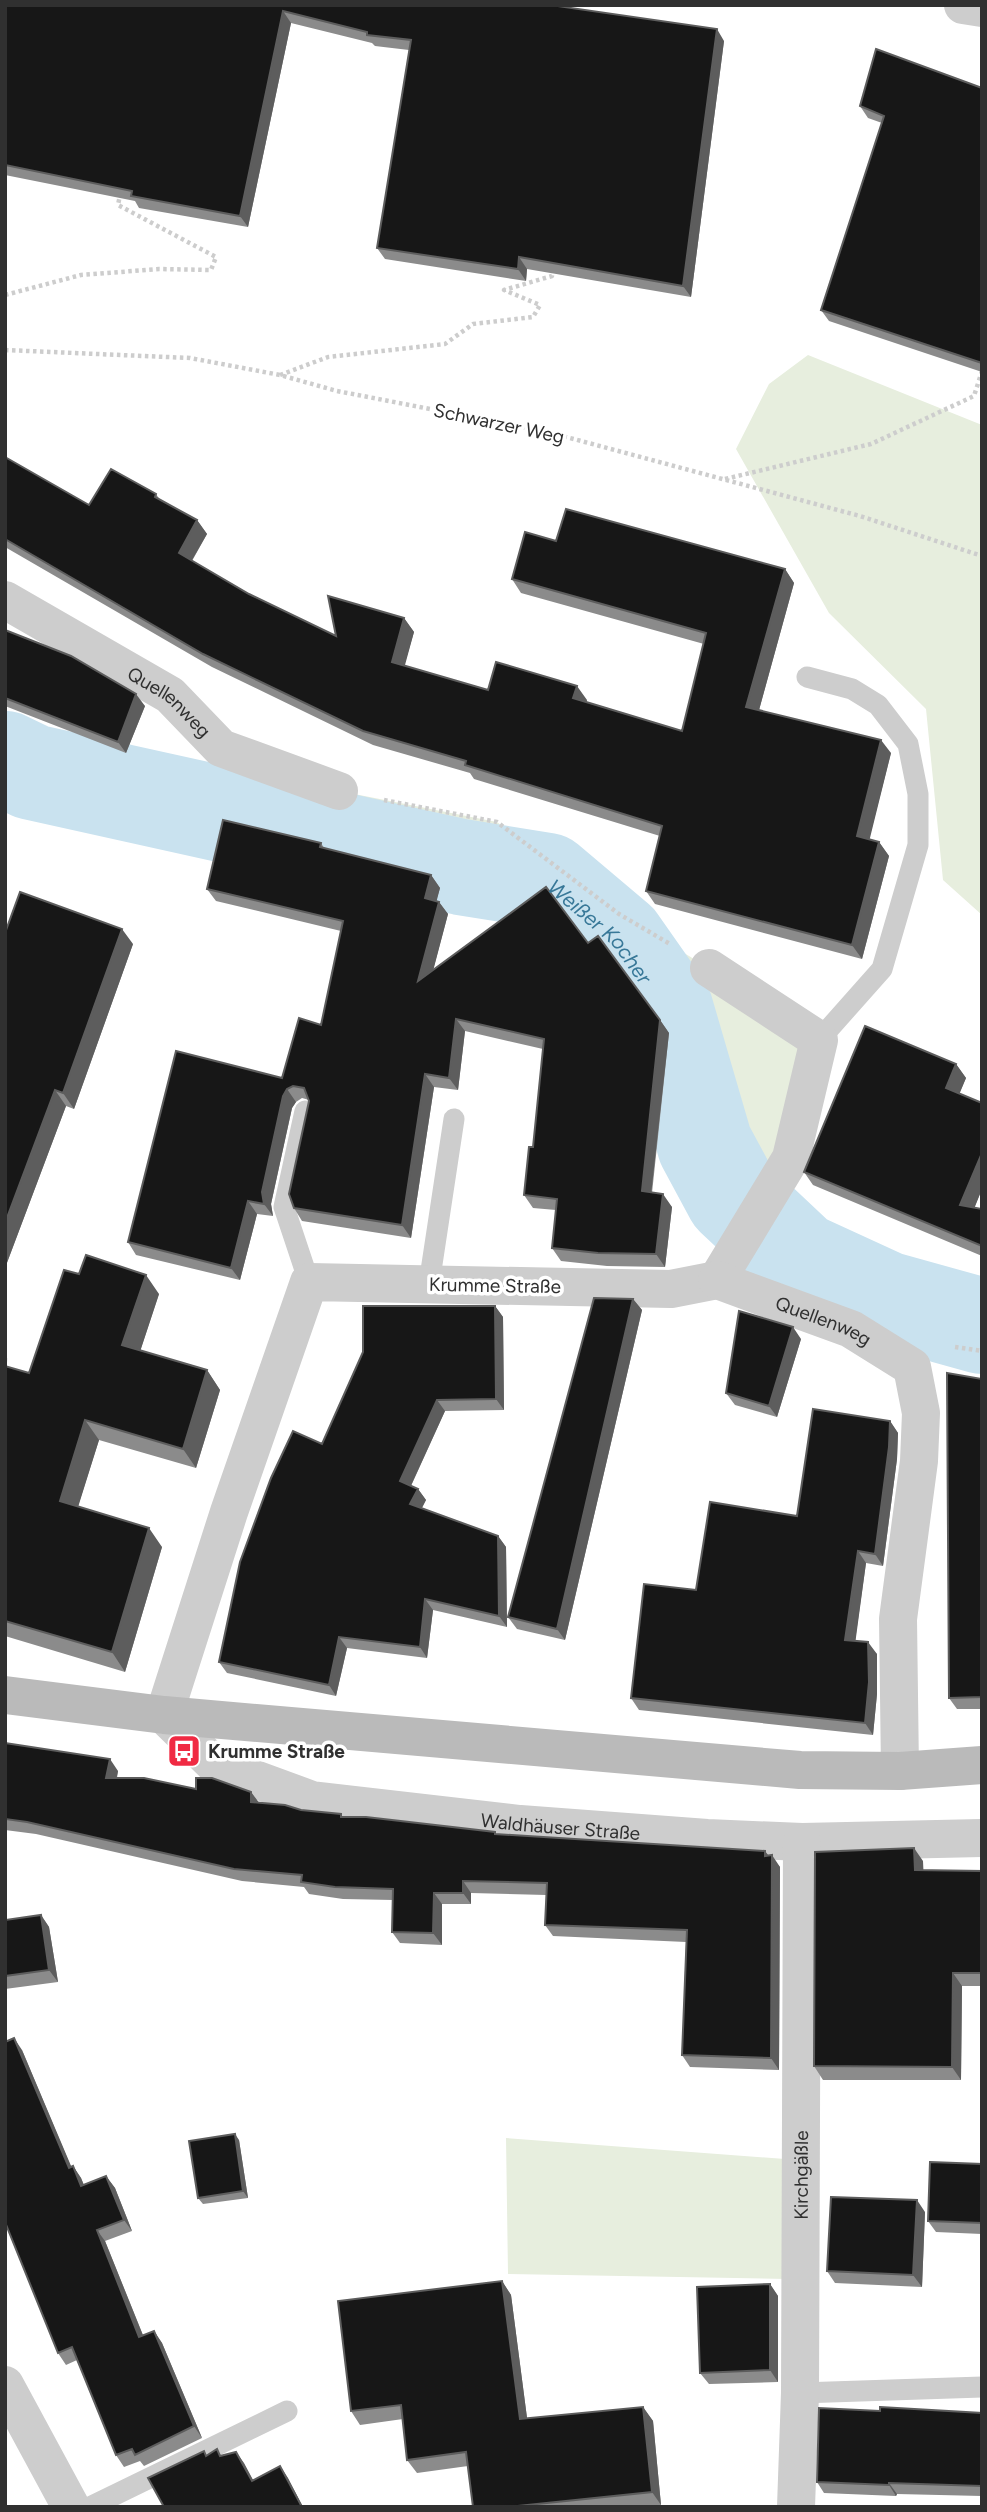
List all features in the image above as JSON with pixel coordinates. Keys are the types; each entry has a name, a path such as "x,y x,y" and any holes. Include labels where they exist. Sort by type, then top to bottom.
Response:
{"street":[{"path":"963,5 982,8"},
{"name":"Quellenweg","path":"5,600 170,695 221,748 339,791"},
{"path":"709,968 819,1041 791,1158 718,1280"},
{"name":"Quellenweg","path":"718,1280 851,1329 912,1367 920,1413 919,1461 898,1619 900,1771"},
{"name":"Krumme Straße","path":"309,1282 671,1289 718,1280"},
{"path":"164,1715 229,1512 309,1282"},
{"path":"5,1695 164,1715 800,1770 900,1771 982,1765"},
{"name":"Waldhäuser Straße","path":"164,1715 214,1764 312,1800 520,1824 802,1842 982,1838"},
{"name":"Kirchgäßle","path":"796,2507 800,2393 802,1842"},
{"path":"5,2385 71,2507"}],"lane":[{"path":"807,677 852,689 878,705 908,744 918,794 918,845 882,969 819,1041"},
{"path":"305,1111 284,1207 309,1282"},
{"path":"429,1284 454,1119"},
{"path":"800,2393 982,2388"},
{"path":"90,2507 287,2411"}],"path":[{"path":"5,295 80,275 159,269 211,270 216,257 118,205 120,193"},
{"path":"279,375 328,357 445,344 473,324 533,317 540,305 504,290 552,276 554,262"},
{"name":"Schwarzer Weg","path":"5,350 190,358 279,375 337,391 544,431 860,516 982,556"},
{"path":"724,480 871,444 974,396 982,371"},
{"path":"339,791 497,822 619,914 709,968"},
{"path":"5,1358 5,1363"}],"green space":[{"path":"808,355 982,425 982,915 943,880 926,709 829,613 736,449 769,384"},
{"path":"339,791 497,822 619,914 709,968 819,1040 753,1216 733,1197 705,1145 665,1008 618,941 547,881 461,867 331,838"},
{"path":"506,2138 785,2159 787,2279 508,2274"}],"building":[{"path":"5,5 557,5 717,29 683,286 519,257 518,269 377,248 411,40 367,35 367,32 283,11 240,216 131,196 132,191 5,165"},
{"path":"876,49 982,88 982,363 821,310 884,116 860,106"},
{"path":"5,457 89,505 111,469 197,520 179,553 249,594 336,636 328,596 404,618 392,662 488,690 496,662 577,686 573,698 682,731 706,633 512,579 525,532 556,541 566,509 785,569 746,707 881,740 857,836 879,842 852,945 646,891 662,826 465,765 466,761 363,731 203,654 5,539"},
{"path":"5,630 71,656 136,694 118,742 5,698"},
{"path":"223,820 321,843 320,847 431,875 425,898 439,902 418,981 546,887 588,943 598,936 660,1020 642,1191 663,1194 656,1254 598,1253 552,1248 557,1199 524,1195 529,1147 533,1147 544,1039 456,1019 449,1078 425,1074 402,1225 294,1208 289,1194 309,1101 304,1088 293,1086 287,1089 283,1096 262,1192 264,1204 248,1201 231,1268 128,1242 176,1051 282,1078 299,1018 321,1025 343,921 207,889"},
{"path":"20,892 122,929 63,1093 55,1090 5,1223 5,933"},
{"path":"865,1026 956,1064 946,1088 982,1103 982,1153 960,1205 982,1209 982,1246 804,1172"},
{"path":"86,1255 146,1275 122,1345 207,1370 183,1449 85,1420 60,1501 149,1528 112,1652 5,1621 5,1366 29,1373 64,1270 79,1274"},
{"path":"594,1298 633,1299 557,1629 508,1617"},
{"path":"363,1306 495,1306 496,1399 437,1400 400,1481 418,1489 410,1504 498,1536 499,1616 425,1599 420,1647 339,1637 329,1685 219,1662 240,1562 271,1478 293,1431 322,1444 363,1352"},
{"path":"739,1311 793,1327 769,1406 726,1393"},
{"path":"947,1373 982,1379 982,1697 949,1698"},
{"path":"813,1409 890,1421 875,1554 858,1551 845,1640 868,1642 869,1682 865,1723 631,1698 644,1584 696,1590 710,1502 797,1516"},
{"path":"5,1743 110,1759 106,1778 144,1778 196,1789 196,1778 212,1778 251,1792 251,1802 341,1814 341,1817 366,1817 495,1834 765,1851 765,1856 772,1855 771,2058 682,2055 687,1930 545,1925 547,1883 463,1881 463,1893 434,1893 433,1933 392,1932 393,1889 335,1887 301,1882 302,1875 234,1869 5,1819"},
{"path":"914,1848 915,1870 982,1871 982,1973 953,1973 952,2067 814,2066 815,1852"},
{"path":"41,1915 49,1970 5,1976 5,1920"},
{"path":"14,2038 69,2168 73,2166 81,2186 106,2176 124,2220 97,2230 139,2337 154,2331 194,2426 135,2455 132,2449 116,2455 72,2347 58,2353 5,2222 5,2042"},
{"path":"235,2134 243,2191 198,2198 189,2141"},
{"path":"930,2162 982,2164 982,2223 928,2221"},
{"path":"831,2197 917,2200 913,2275 827,2271"},
{"path":"502,2281 520,2419 643,2407 652,2492 508,2507 473,2507 466,2452 407,2460 401,2405 351,2411 338,2301"},
{"path":"770,2284 770,2370 700,2373 697,2287"},
{"path":"880,2407 982,2413 982,2486 817,2482 819,2408 880,2411"},
{"path":"217,2449 220,2456 236,2452 252,2481 280,2466 302,2507 164,2507 148,2478 204,2451 206,2456"}],"waterway":[{"name":"Weißer Kocher","path":"5,759 32,772 461,867 547,881 618,941 665,1008 705,1145 733,1197 800,1260 885,1299 982,1326"}],"place":[{"name":"Krumme Straße","path":"184,1751"}]}
